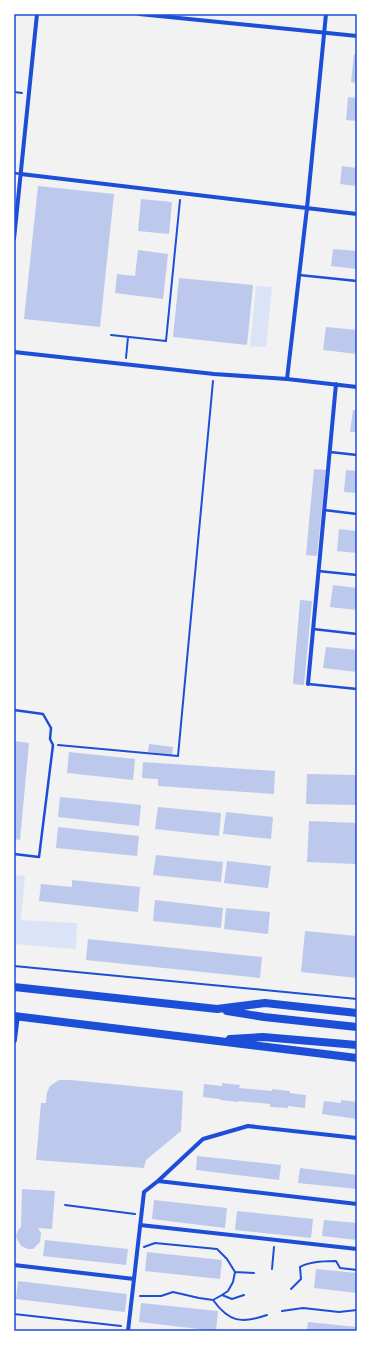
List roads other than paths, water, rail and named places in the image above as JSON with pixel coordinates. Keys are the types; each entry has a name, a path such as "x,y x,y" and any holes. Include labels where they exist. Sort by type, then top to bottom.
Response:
{"highway":[{"path":"14,987 217,1009 286,1020 357,1027"},
{"path":"217,1009 265,1003 357,1013"},
{"path":"15,1017 357,1058"},
{"path":"213,1040 263,1037 357,1045"}],"street":[{"path":"14,239 15,214 21,174 37,14"},
{"path":"139,14 174,16 357,36"},
{"path":"287,379 307,208 326,14"},
{"path":"21,174 357,214"},
{"path":"14,352 214,374 287,379 357,387"},
{"path":"308,684 336,384"},
{"path":"14,1040 15,1017"},
{"path":"128,1329 144,1192 203,1139 248,1126 357,1138"},
{"path":"158,1181 357,1204"},
{"path":"140,1225 357,1249"},
{"path":"14,1265 134,1279"}],"lane":[{"path":"14,173 21,174"},
{"path":"299,275 357,281"},
{"path":"330,452 357,455"},
{"path":"324,510 357,514"},
{"path":"318,571 357,575"},
{"path":"313,629 357,634"},
{"path":"308,684 357,689"},
{"path":"14,710 43,714 52,728 50,739 53,745 39,857 14,854"}]}
